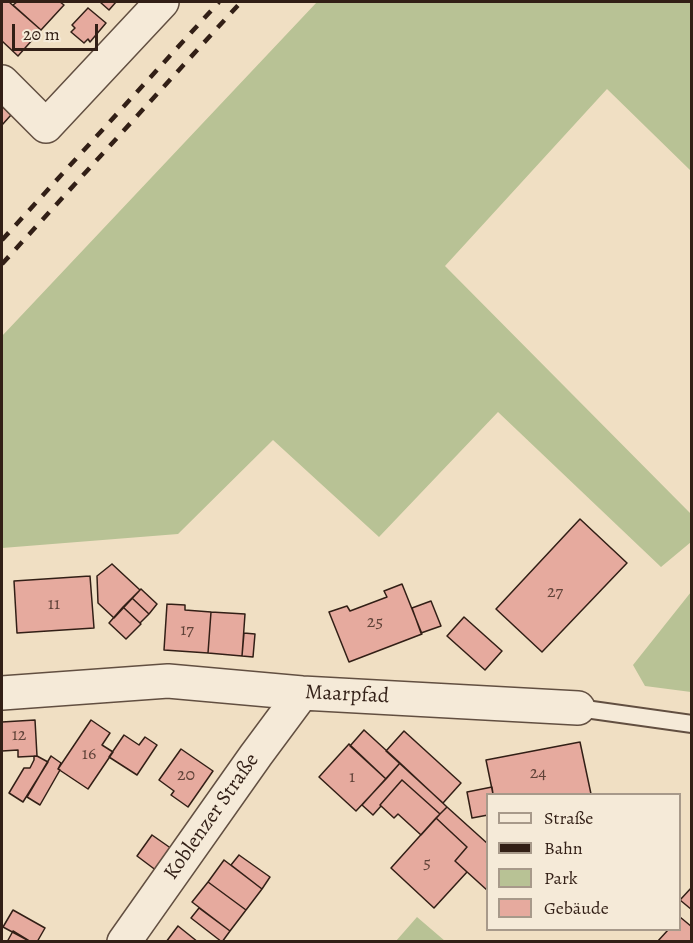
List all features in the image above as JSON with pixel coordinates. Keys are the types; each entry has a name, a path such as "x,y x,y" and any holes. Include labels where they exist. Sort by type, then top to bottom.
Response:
{"street":[{"path":"2,82 46,126 162,2"},
{"name":"Maarpfad","path":"2,693 168,681 302,693 578,708"},
{"name":"Koblenzer Straße","path":"124,942 302,693"}],"lane":[{"name":"Maarpfad","path":"578,708 692,724"}],"green space":[{"path":"317,2 691,2 691,171 607,89 445,266 691,514 691,542 661,567 498,412 379,537 273,440 178,534 2,548 2,336"},
{"path":"691,592 691,692 645,686 633,665"},
{"path":"417,917 445,941 396,941"}],"building":[{"path":"2,2 9,2 41,30 18,56 2,41"},
{"path":"17,2 60,2 64,5 41,30 13,5"},
{"path":"100,2 116,2 109,10"},
{"path":"88,8 106,23 90,42 88,39 84,43 71,32 75,28 72,25"},
{"path":"2,106 11,115 2,125"},
{"path":"580,519 627,563 542,652 496,609"},
{"path":"112,564 140,590 114,618 98,603 97,576"},
{"path":"90,576 94,628 17,633 14,581"},
{"path":"402,584 422,634 349,662 329,612 347,606 350,611 387,597 384,591"},
{"path":"141,589 157,604 149,614 132,598"},
{"path":"132,598 149,614 140,623 123,607"},
{"path":"431,601 441,626 421,633 412,608"},
{"path":"167,604 185,605 185,610 211,612 208,653 164,650"},
{"path":"123,607 141,624 126,639 109,623"},
{"path":"211,612 245,614 242,656 208,653"},
{"path":"464,617 502,651 485,670 447,636"},
{"path":"244,633 255,634 253,657 242,656"},
{"path":"35,720 37,756 18,757 18,750 2,751 2,722"},
{"path":"91,720 110,733 102,745 113,752 88,789 58,769"},
{"path":"364,730 400,763 386,779 350,746"},
{"path":"404,731 461,783 443,803 386,751"},
{"path":"124,735 139,745 145,737 157,745 137,775 109,757"},
{"path":"580,742 591,793 493,793 486,760"},
{"path":"349,744 386,779 356,811 319,777"},
{"path":"181,749 213,771 188,807 171,795 174,791 159,780"},
{"path":"34,756 48,762 23,802 9,793 24,768 30,768"},
{"path":"51,756 61,763 58,769 60,770 40,805 27,797"},
{"path":"400,763 447,807 440,814 402,780 373,815 362,805"},
{"path":"402,780 440,814 421,835 398,814 394,818 380,805"},
{"path":"492,787 493,793 486,793 486,815 472,818 467,792"},
{"path":"447,807 486,842 486,889 455,861 467,847 436,818"},
{"path":"436,818 467,847 455,861 467,872 434,908 391,868"},
{"path":"152,835 172,849 157,871 137,856"},
{"path":"239,855 270,877 262,889 231,865"},
{"path":"224,860 262,889 246,910 208,882"},
{"path":"208,882 246,910 230,931 192,902"},
{"path":"692,887 692,910 681,899"},
{"path":"199,908 230,931 222,942 191,918"},
{"path":"13,910 45,928 37,942 31,942 3,927"},
{"path":"681,918 692,927 692,942 657,942 667,931 681,931"},
{"path":"178,926 198,942 166,942"},
{"path":"13,931 31,942 7,942"}],"railway":[{"path":"2,240 219,2"},
{"path":"2,264 241,2"}]}
